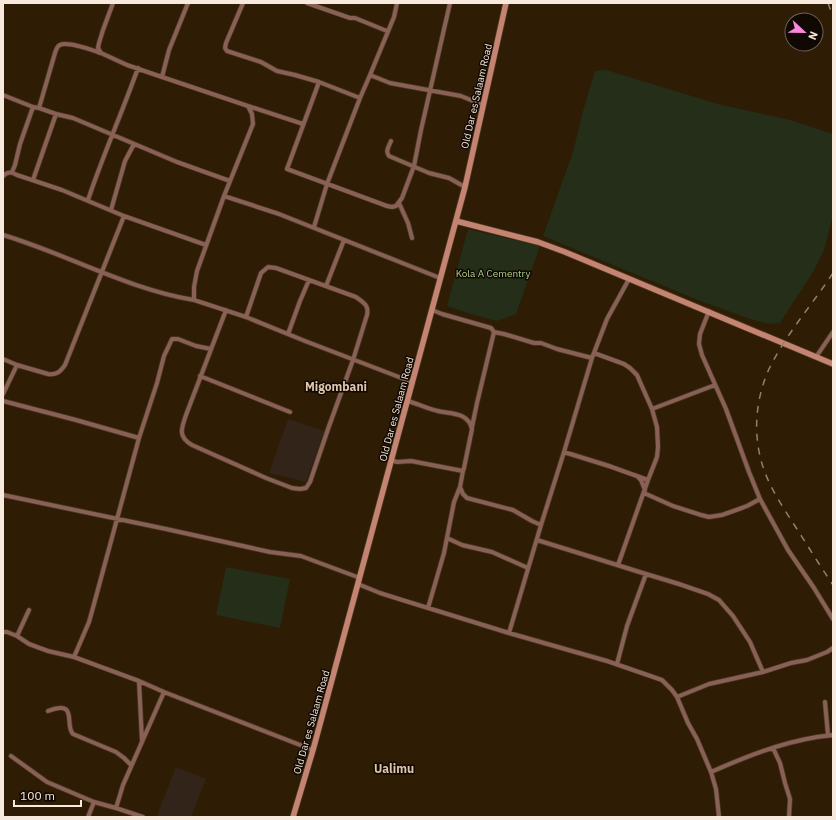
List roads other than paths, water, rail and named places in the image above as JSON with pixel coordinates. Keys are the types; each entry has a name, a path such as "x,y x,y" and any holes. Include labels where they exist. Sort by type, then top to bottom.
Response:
{"main road":[{"name":"Old Dar es Salaam Road","path":"293,817 360,578 465,187 506,3"},
{"path":"456,221 538,242 565,252 833,364"}],"street":[{"path":"101,53 98,48 99,43 113,3"},
{"path":"162,77 169,50 188,3"},
{"path":"243,3 226,43 225,48 228,51 261,62 277,71 319,82 360,98"},
{"path":"307,3 350,18 355,18 388,31"},
{"path":"314,228 327,184 360,98 394,17 398,3"},
{"path":"319,82 287,168 387,206 396,206 399,203 414,166 450,3"},
{"path":"39,108 56,49 65,43 88,48 162,77 303,124"},
{"path":"88,200 138,68"},
{"path":"370,75 390,83 461,96 483,105"},
{"path":"3,96 33,107 73,118 176,162 230,181"},
{"path":"194,300 194,287 197,271 224,196 253,124 252,114 248,106"},
{"path":"12,172 33,107"},
{"path":"33,180 56,114"},
{"path":"391,141 387,154 389,156 430,173 449,178 465,187"},
{"path":"111,210 125,161 134,144"},
{"path":"3,176 12,172 88,200 124,216 206,245"},
{"path":"224,196 279,214 440,278"},
{"path":"399,203 408,223 412,238"},
{"path":"3,359 17,365 48,374 53,375 61,371 65,365 124,216"},
{"path":"3,234 102,272 161,292 194,300 246,317 412,382"},
{"path":"326,286 344,240"},
{"path":"226,310 183,424 181,432 182,436 192,445 266,478 292,488 300,489 307,487 354,360 368,315 368,309 365,304 356,297 276,268 268,267 261,273 246,317"},
{"path":"509,633 592,358 607,319 629,278"},
{"path":"288,334 309,280"},
{"path":"432,310 491,328 494,332 534,343 541,343 557,349 592,358"},
{"path":"708,311 700,334 699,344 702,355 726,409 744,460 760,499 788,550 811,583 833,619"},
{"path":"428,608 444,553 454,502 460,487 494,332"},
{"path":"816,357 833,332"},
{"path":"74,657 91,616 139,438 164,356 172,339 178,339 196,346 211,349"},
{"path":"594,353 614,359 624,364 637,375 652,409 657,427 657,457 618,565"},
{"path":"3,394 17,365"},
{"path":"200,376 290,412"},
{"path":"652,409 715,385"},
{"path":"3,401 139,438"},
{"path":"408,401 437,411 458,414 468,420 472,429"},
{"path":"564,452 648,480"},
{"path":"391,460 397,462 410,461 463,471"},
{"path":"638,476 641,480 644,492 672,506 709,517 722,515 743,508 760,499"},
{"path":"460,487 463,494 467,498 513,510 532,521 541,524"},
{"path":"3,495 270,552 301,556 360,578"},
{"path":"447,538 462,545 492,552 528,568"},
{"path":"537,540 664,579 708,594 720,600 733,616 750,642 763,672"},
{"path":"617,664 626,631 646,574"},
{"path":"358,584 380,593 509,633 617,664 662,680 677,697 711,772 716,789 719,817"},
{"path":"17,636 28,610"},
{"path":"3,632 17,636 29,644 48,651 74,657 139,681 313,750"},
{"path":"677,697 709,684 807,660 833,648"},
{"path":"139,681 142,742"},
{"path":"116,808 131,766 164,692"},
{"path":"711,772 748,756 773,748 818,736 831,735 825,702"},
{"path":"48,711 63,708 67,711 69,716 70,731 72,734 116,752 131,766"},
{"path":"773,748 780,763 784,783 790,799 789,817"},
{"path":"11,756 47,782 94,802 140,816"},
{"path":"88,817 94,802"}],"railway":[{"path":"828,3 833,17"},
{"path":"833,273 791,332 776,356 764,383 757,411 757,440 763,468 769,482 833,585"}],"district":[{"name":"Migombani","path":"336,387"},
{"name":"Ualimu","path":"394,769"}],"park label":[{"name":"Kola A Cementry","path":"493,273"}]}
